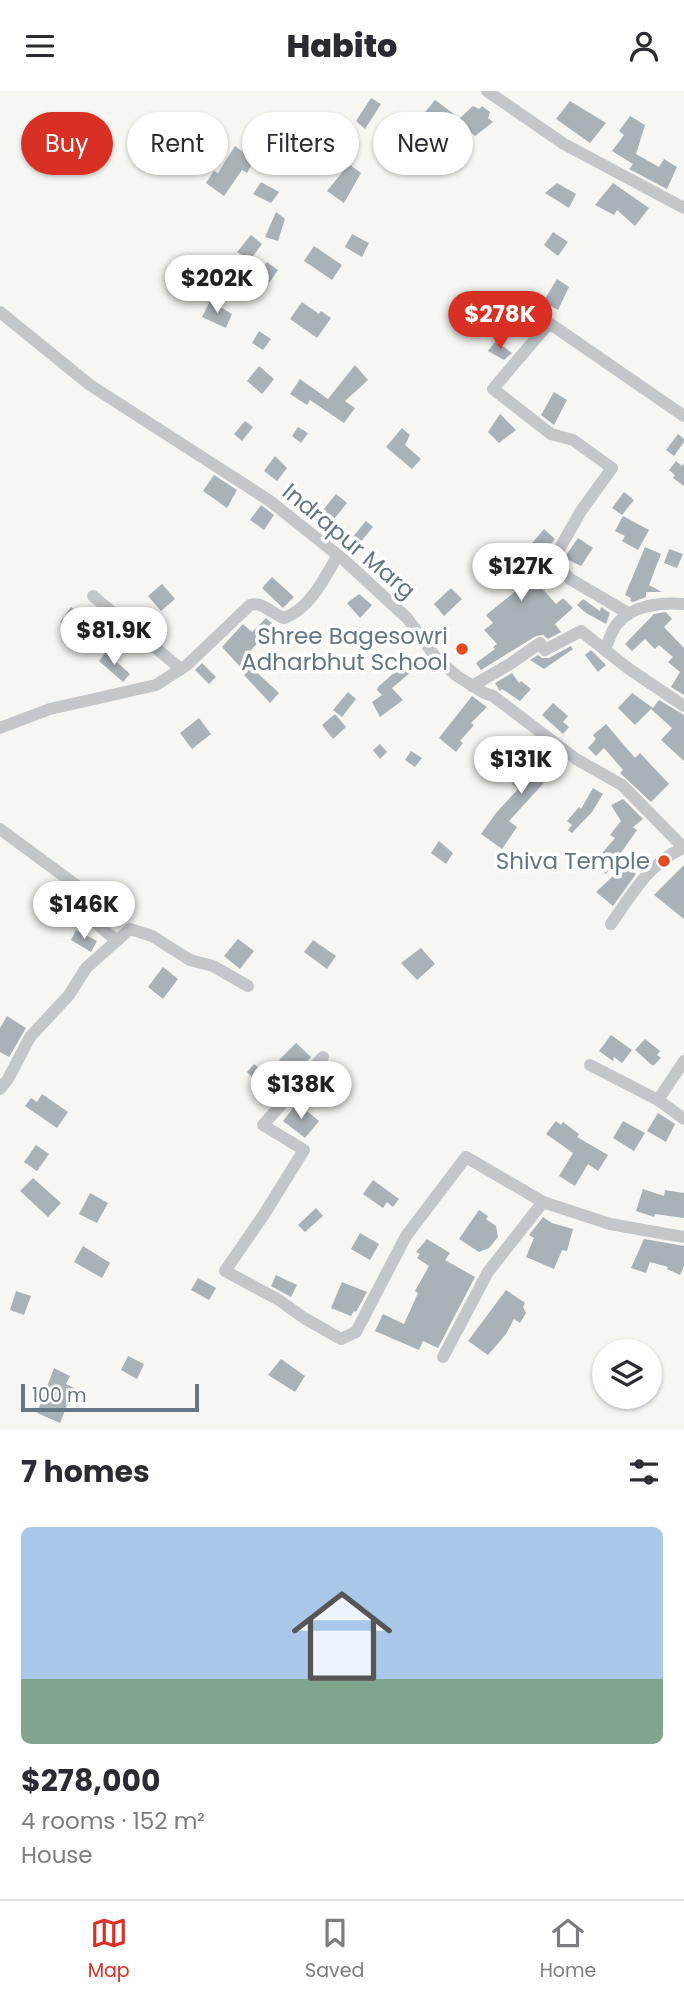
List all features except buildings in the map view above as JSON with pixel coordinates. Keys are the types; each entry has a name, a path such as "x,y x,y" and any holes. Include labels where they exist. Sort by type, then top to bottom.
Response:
{"street":[{"path":"487,91 564,144 684,208"},
{"name":"Indrapur Marg","path":"0,312 90,385 270,501 338,555 407,618 437,659 472,686 493,696 576,759 622,785 684,848"},
{"path":"628,613 570,579 553,560 581,511 612,468 573,440 551,434 493,389 550,323 684,416"},
{"path":"0,727 50,709 156,685 181,669 250,605 255,603 264,606 285,618 293,615 305,605 338,555"},
{"path":"93,596 181,669"},
{"path":"605,649 615,625 631,611 658,605 684,604"},
{"path":"472,686 540,643 545,650 581,631 629,669 684,706"},
{"path":"0,829 80,888 80,910 117,941"},
{"path":"611,924 644,876 670,854 684,848"},
{"path":"0,1089 30,1037 69,995 86,968 130,929 152,936 190,960 213,966 248,986"},
{"path":"323,1057 263,1125 304,1150 225,1271 341,1339 356,1332 406,1236 466,1157 543,1202 610,1224 684,1237"},
{"path":"657,1100 684,1061"},
{"path":"590,1065 657,1100 684,1119"},
{"path":"443,1357 488,1272 543,1202"}],"place":[{"name":"Shree Bagesowri Adharbhut School","path":"462,649"},
{"name":"Shiva Temple","path":"664,861"}]}
